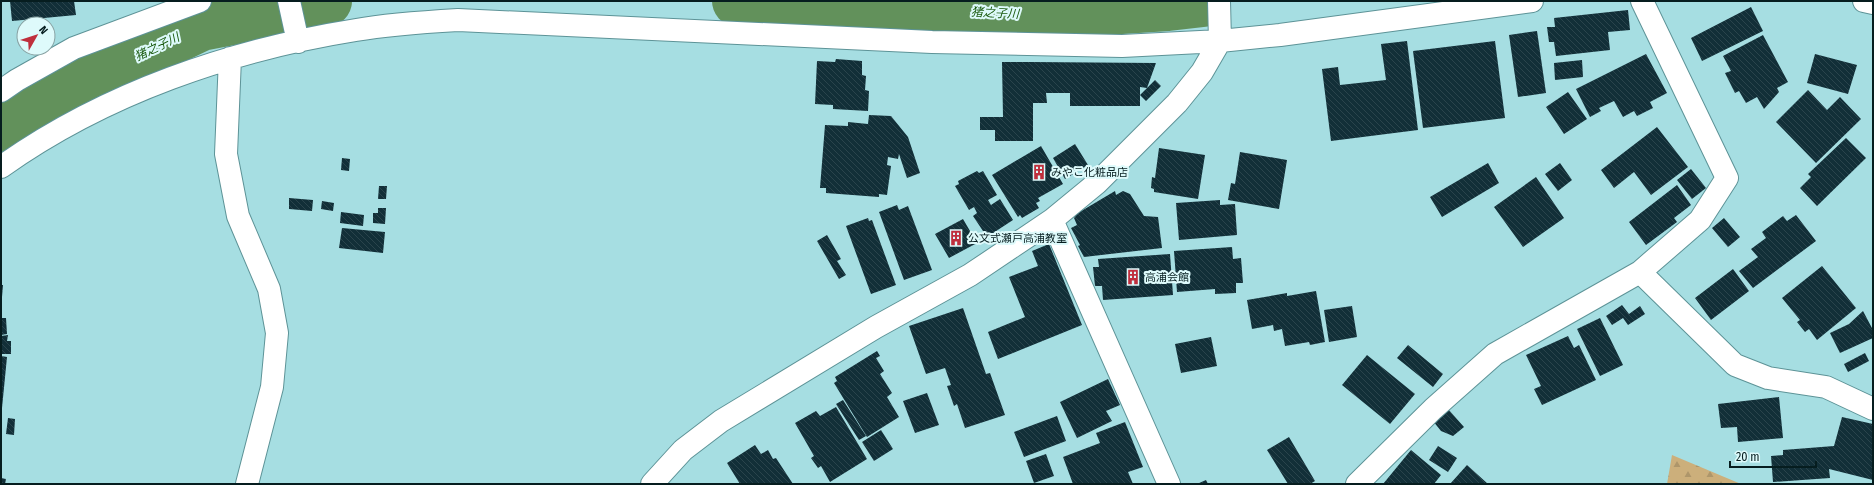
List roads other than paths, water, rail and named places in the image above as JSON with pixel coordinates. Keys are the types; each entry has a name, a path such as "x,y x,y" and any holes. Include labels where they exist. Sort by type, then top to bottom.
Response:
{"street":[{"path":"1,90 74,48 200,1"},
{"path":"289,1 297,35"},
{"path":"652,484 683,450 721,421 876,327 970,275 1052,220 1097,183 1176,103 1202,72 1220,32 1219,1"},
{"path":"1,167 64,128 123,99 174,77 297,35 458,20 932,42 1122,46 1220,32 1532,1"},
{"path":"1357,484 1433,409 1494,354 1640,272 1700,220 1727,178 1642,1"},
{"path":"1864,1 1873,3"},
{"path":"230,58 226,154 238,216 269,289 277,333 272,388 247,484"},
{"path":"1052,220 1170,484"},
{"path":"1640,272 1735,365 1768,378 1826,387 1873,409"}],"waterway":[{"name":"猪之子川","path":"1,129 94,76 201,25 326,1"},
{"name":"猪之子川","path":"738,1 1028,14 1168,5 1203,1"}],"place":[{"name":"みやこ化粧品店","path":"1039,172"},
{"name":"公文式瀬戸高浦教室","path":"956,238"},
{"name":"高浦会館","path":"1133,277"}]}
